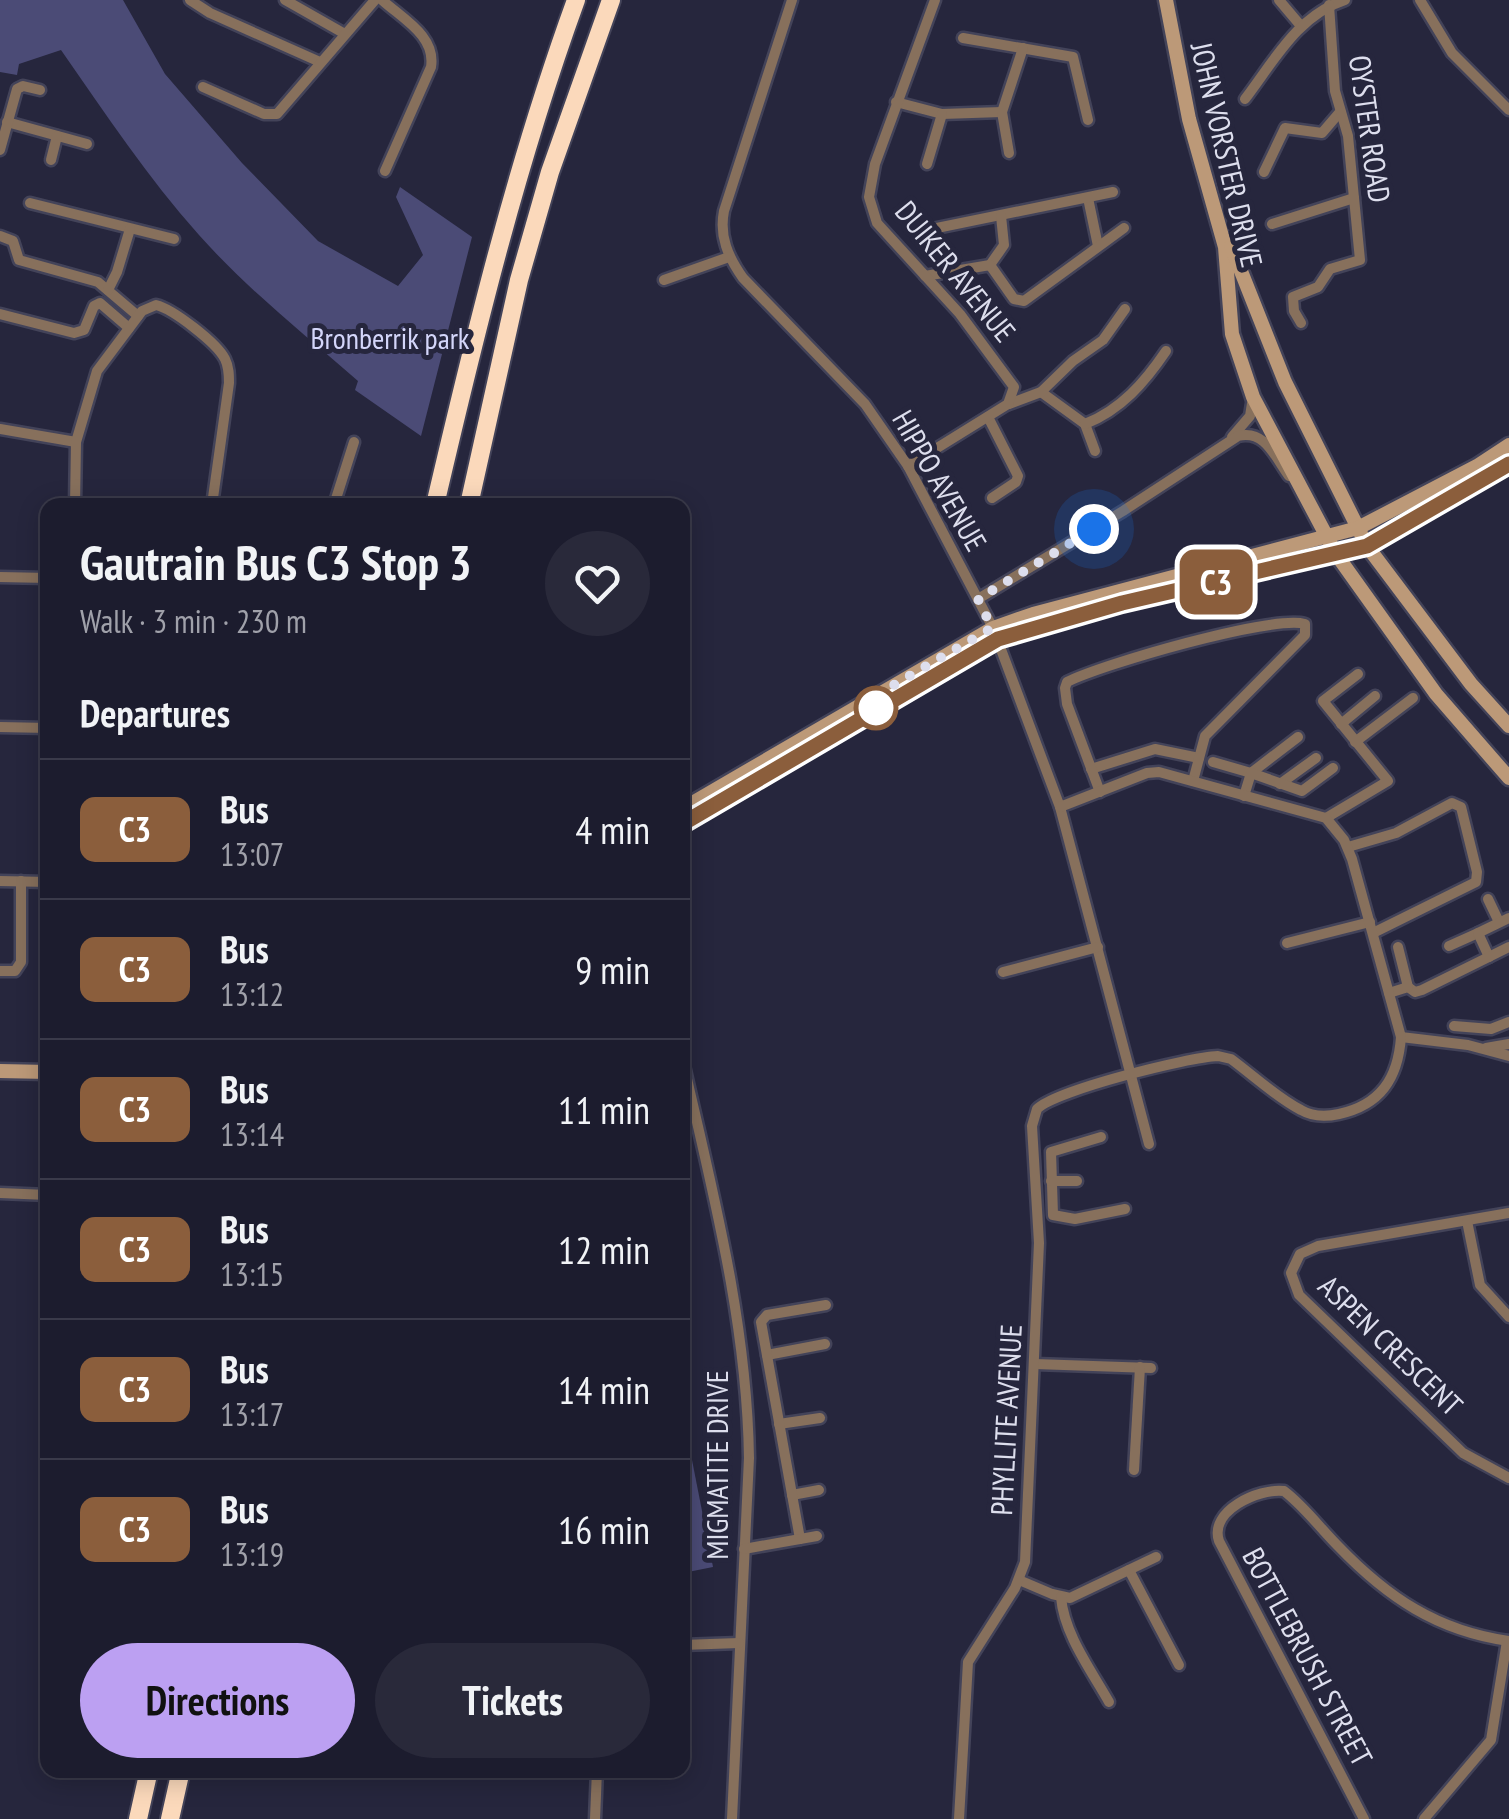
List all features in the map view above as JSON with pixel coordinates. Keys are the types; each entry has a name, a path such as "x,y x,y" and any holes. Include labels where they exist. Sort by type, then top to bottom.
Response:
{"highway":[{"path":"437,498 503,224 576,0"},
{"path":"470,498 519,280 550,172 611,0"},
{"path":"138,1819 146,1778"},
{"path":"170,1819 179,1778"}],"main road":[{"name":"JOHN VORSTER DRIVE","path":"1168,0 1189,120 1225,247 1232,334 1253,397 1336,554 1436,694 1509,778"},
{"name":"JOHN VORSTER DRIVE","path":"1168,0 1193,119 1231,248 1285,382 1367,546 1471,684 1509,726"},
{"path":"690,805 995,634 1080,601 1358,528 1509,445"},
{"path":"690,819 995,634 1367,546 1509,464"},
{"path":"1388,572 1386,558 1394,540 1474,485"},
{"path":"0,1070 40,1072"},
{"path":"0,1080 40,1082"}],"street":[{"path":"190,0 210,14 320,62"},
{"path":"285,0 345,34"},
{"path":"203,88 264,114 282,111 320,62 378,0 428,42 432,53 431,67 385,170"},
{"path":"664,280 729,257 722,228 724,211 792,0"},
{"name":"DUIKER AVENUE","path":"935,0 874,164 869,197 881,230 969,326 1014,387 1008,404"},
{"path":"1279,0 1301,26"},
{"path":"1245,98 1301,26 1317,12 1344,0"},
{"path":"1420,0 1452,53 1509,110"},
{"name":"OYSTER ROAD","path":"1300,323 1292,302 1296,294 1318,286 1330,269 1360,260 1348,136 1340,112 1329,5"},
{"path":"963,38 1074,58 1088,120"},
{"path":"1009,153 1002,112 1023,48"},
{"path":"0,150 17,90 23,86 40,90"},
{"path":"896,102 942,114 1002,112"},
{"path":"1264,172 1285,128 1322,134 1340,112"},
{"path":"927,164 942,114"},
{"path":"7,122 87,144"},
{"path":"51,160 57,136"},
{"path":"926,230 1114,192"},
{"path":"1088,198 1098,246"},
{"path":"1272,224 1354,198"},
{"path":"30,204 174,239"},
{"path":"926,276 990,265 1004,245 1001,216"},
{"path":"91,342 84,334 86,327 117,272 130,228"},
{"path":"990,265 1014,299 1024,301 1124,228"},
{"path":"0,236 13,241 19,260 102,294 138,316"},
{"name":"HIPPO AVENUE","path":"729,257 743,278 865,404 908,466 995,634 1060,807 1149,1144"},
{"path":"102,294 108,308 129,328"},
{"path":"75,498 76,442 97,371 148,306 163,306 218,349 228,365 229,383 213,498"},
{"path":"908,466 1008,404 1039,393 1086,350 1103,340 1125,309"},
{"path":"9,314 61,331 79,332 86,327"},
{"path":"9,314 17,332"},
{"path":"1085,424 1132,394 1166,351"},
{"path":"1014,387 1039,393 1085,424 1095,450"},
{"path":"1228,442 1250,416 1253,397"},
{"path":"988,417 1018,476 1016,482 992,498"},
{"path":"0,429 76,442"},
{"path":"978,599 1228,442 1248,434 1260,438 1308,504"},
{"path":"336,498 354,442"},
{"path":"0,577 40,578"},
{"path":"1100,792 1067,704 1068,682 1168,648 1284,623 1305,624 1305,635 1205,736 1188,779"},
{"path":"1326,818 1388,780 1323,701 1358,674"},
{"path":"1341,724 1375,696"},
{"path":"1355,742 1412,698"},
{"path":"0,727 40,728"},
{"path":"1244,796 1251,772 1298,737"},
{"path":"1091,770 1151,750 1199,758"},
{"path":"1184,755 1188,779"},
{"path":"1280,784 1316,758"},
{"path":"1213,762 1302,791 1333,768"},
{"path":"1060,807 1147,773 1159,772 1326,818 1348,847 1401,1037 1396,1069 1385,1091 1368,1104 1334,1115 1300,1110 1226,1057 1206,1057 1131,1076"},
{"path":"1288,942 1372,927 1476,882 1461,807 1452,803 1396,833 1348,847"},
{"path":"0,880 40,882"},
{"path":"0,971 15,971 21,962 22,881"},
{"path":"1449,946 1504,920 1488,899"},
{"path":"1478,932 1490,957"},
{"path":"1002,972 1098,947"},
{"path":"1398,947 1408,987 1415,992 1509,947"},
{"path":"1389,993 1408,987"},
{"path":"1454,1026 1480,1029 1509,1022"},
{"path":"1480,1029 1481,1048"},
{"path":"1401,1037 1507,1051"},
{"name":"PHYLLITE AVENUE","path":"958,1819 968,1662 1019,1580 1026,1550 1038,1210 1032,1126 1037,1109 1052,1099 1131,1076"},
{"name":"MIGMATITE DRIVE","path":"690,1094 730,1276 745,1373 748,1458 732,1819"},
{"path":"1102,1137 1053,1150 1053,1216 1066,1219 1125,1210"},
{"path":"1051,1181 1078,1181"},
{"path":"0,1193 40,1194"},
{"path":"1038,1210 1052,1209"},
{"name":"ASPEN CRESCENT","path":"1509,1213 1311,1248 1297,1258 1292,1280 1299,1295 1463,1453 1509,1478"},
{"path":"1467,1221 1480,1285 1509,1316"},
{"path":"800,1539 762,1317 826,1305"},
{"path":"767,1355 825,1344"},
{"path":"1035,1364 1145,1367 1134,1470"},
{"path":"779,1424 820,1418"},
{"path":"792,1495 818,1490"},
{"name":"BOTTLEBRUSH STREET","path":"1364,1819 1217,1535 1217,1525 1224,1514 1275,1490 1293,1498 1390,1595 1450,1626 1508,1641"},
{"path":"744,1548 817,1536"},
{"path":"1019,1580 1061,1597 1084,1593 1156,1556"},
{"path":"1129,1570 1179,1665"},
{"path":"1061,1597 1062,1612 1109,1702"},
{"path":"1424,1819 1480,1757 1494,1734 1508,1641"},
{"path":"690,1645 739,1643"},
{"path":"595,1819 597,1778"}],"green space":[{"name":"Bronberrik park","path":"0,0 123,0 165,74 242,163 318,241 398,286 423,255 396,197 400,187 472,237 421,436 355,390 358,381 217,255 145,168 61,50 19,64 17,75 0,72"},
{"path":"690,1450 713,1567 690,1572"}],"bus line":[{"name":"C3","path":"690,819 998,639 1122,603 1367,546 1509,464"}],"route":[{"path":"876,708 873,697 992,628 978,599 1094,529"}]}
